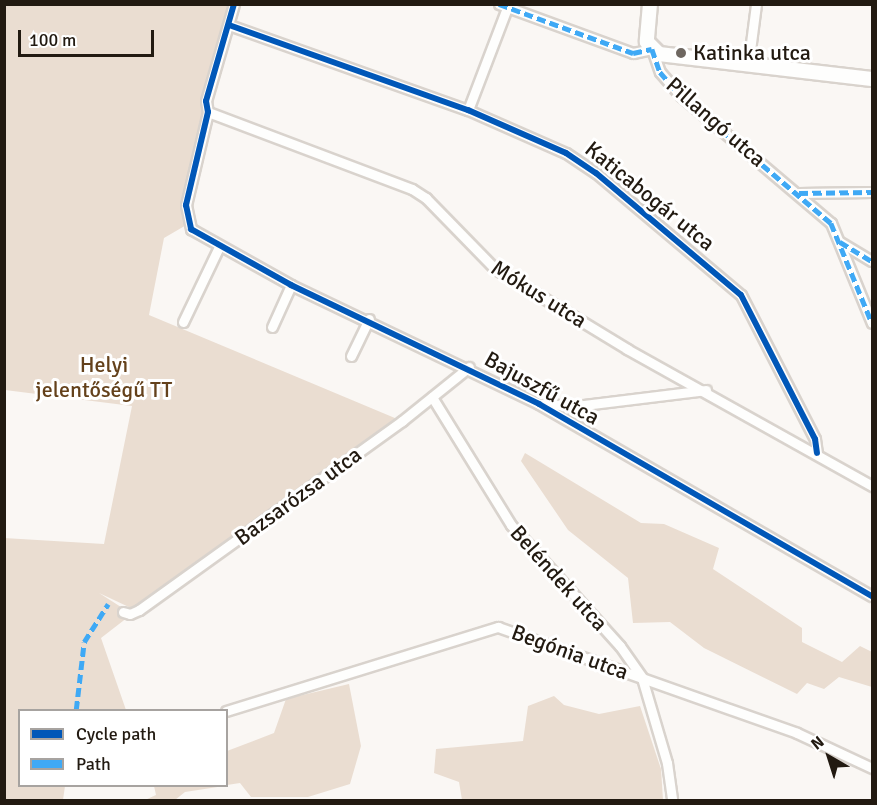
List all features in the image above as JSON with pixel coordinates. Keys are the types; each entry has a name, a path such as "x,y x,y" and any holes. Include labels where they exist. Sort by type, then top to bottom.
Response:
{"street":[{"path":"208,111 206,101 234,4"},
{"path":"650,4 647,34 652,49"},
{"path":"748,66 756,4"},
{"path":"468,110 503,6 633,53 652,49 670,57 873,78"},
{"name":"Katicabogár utca","path":"229,25 468,110 566,153 596,172 741,295 815,439 817,453"},
{"name":"Pillangó utca","path":"652,49 660,72 680,95 799,193 831,223 873,323"},
{"name":"Bajuszfű utca","path":"208,111 186,205 188,224 219,247 291,285 369,319 539,404 873,596"},
{"name":"Mókus utca","path":"208,111 412,189 426,198 494,268 627,349 706,390 873,486"},
{"path":"799,193 873,192"},
{"path":"840,242 873,261"},
{"path":"183,322 219,247"},
{"path":"272,327 291,285"},
{"path":"351,356 369,319"},
{"name":"Bazsarózsa utca","path":"123,612 130,614 139,610 432,397 469,367"},
{"path":"539,404 576,406 706,390"},
{"name":"Beléndek utca","path":"432,397 511,525 620,646 642,678 667,763 672,801"},
{"name":"Begónia utca","path":"228,710 498,627 797,733 873,768"}],"green space":[{"name":"Helyi jelentőségű TT","path":"5,5 234,5 196,155 188,224 164,238 149,315 402,421 275,517 131,608 99,593 132,614 101,638 126,709 18,709 18,787 65,787 63,800 5,800 4,538 104,544 132,406 5,390"},
{"path":"525,453 641,523 664,524 719,548 713,569 802,628 802,642 842,662 860,646 872,652 872,687 839,677 824,689 807,683 797,694 704,648 670,622 633,623 628,578 568,530 521,461"},
{"path":"349,684 361,746 350,784 308,797 251,797 240,783 228,785 228,751 274,733 286,699"},
{"path":"554,696 564,705 599,714 640,706 661,769 663,800 462,800 459,782 434,773 436,749 523,741 528,706"},
{"path":"154,787 218,787 185,792 175,800 145,800 156,795"}],"marked path":[{"path":"499,4 633,53 652,49 660,72 680,95 831,223 872,323"},
{"path":"799,193 872,192"},
{"path":"840,242 872,261"},
{"path":"76,709 84,642 108,604"}],"cycle path":[{"path":"234,4 206,101 208,112 186,205 191,229 291,285 539,404 872,596"},
{"path":"229,25 468,110 566,153 596,173 741,295 815,439 817,453"}],"place":[{"name":"Katinka utca","path":"681,53"}]}
